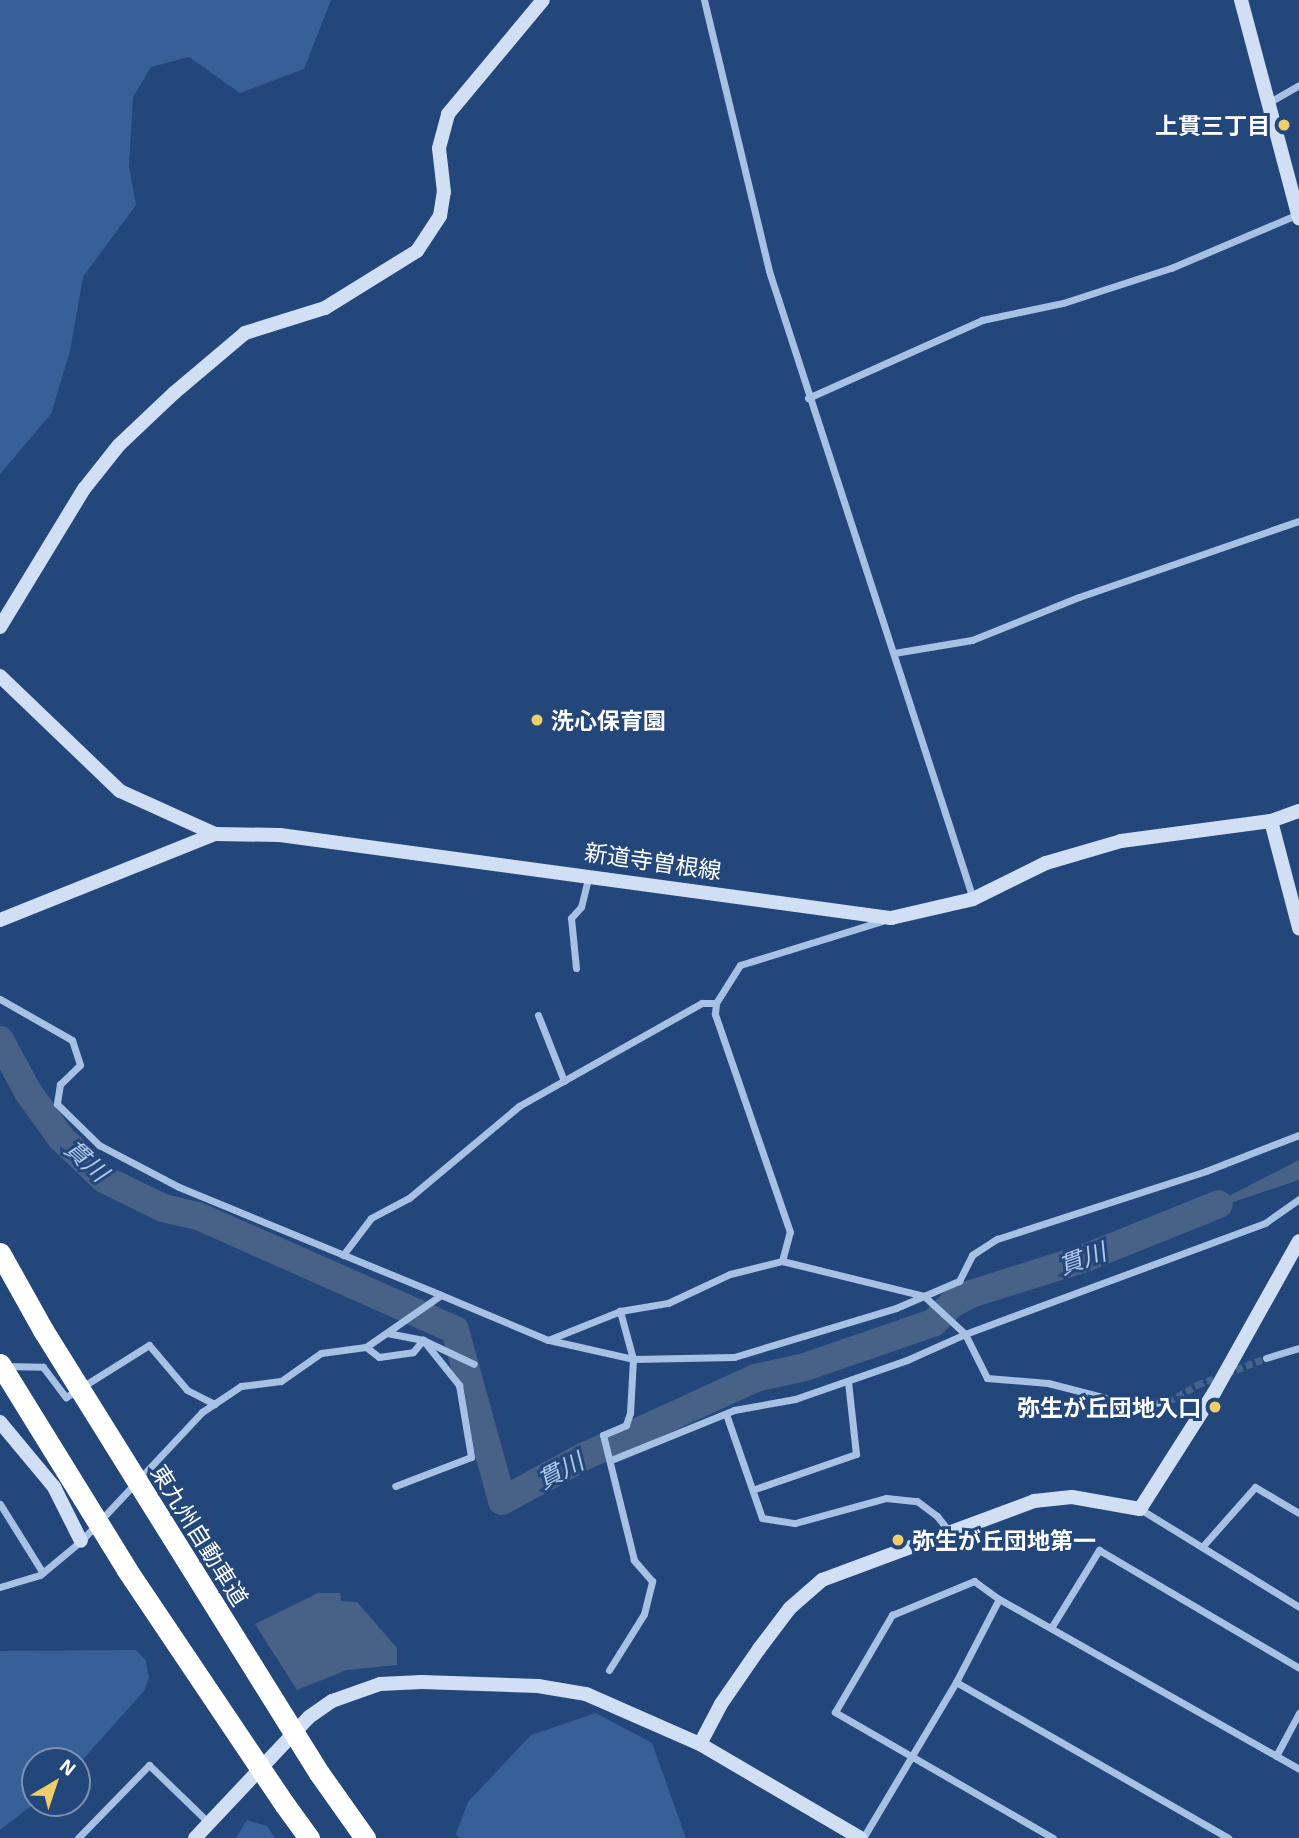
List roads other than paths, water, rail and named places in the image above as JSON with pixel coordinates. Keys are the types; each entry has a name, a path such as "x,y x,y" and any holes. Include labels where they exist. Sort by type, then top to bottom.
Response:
{"highway":[{"name":"東九州自動車道","path":"0,1253 43,1330 319,1773 365,1838"},
{"path":"0,1365 127,1570 309,1838"}],"street":[{"path":"0,627 85,489 119,445 174,393 245,333 313,313 417,250 440,216 444,192 439,148 448,114 543,0"},
{"path":"704,0 769,271 973,900"},
{"path":"808,398 982,320 1063,303 1171,268 1298,212 1241,0"},
{"path":"1268,103 1299,85"},
{"path":"894,653 972,640 1079,597 1299,521"},
{"path":"0,676 120,791 215,834"},
{"name":"新道寺曽根線","path":"0,920 215,834 280,835 589,874 891,918 973,900 1046,863 1121,841 1271,821 1299,811"},
{"path":"1271,821 1299,928"},
{"path":"576,968 572,918 581,907 589,874"},
{"path":"782,1261 790,1232 715,1014 716,1003 740,965 891,918"},
{"path":"0,999 72,1040 80,1065 60,1084 57,1104 99,1145 179,1187 548,1340 632,1362 734,1357 924,1296 959,1281 972,1255 998,1239 1206,1171 1299,1135"},
{"path":"343,1255 371,1218 409,1198 519,1106 702,1003 716,1003"},
{"path":"538,1015 564,1081"},
{"path":"611,1457 726,1414 795,1399 848,1381 962,1331 1265,1223 1299,1199"},
{"path":"1140,1509 1214,1393 1299,1241"},
{"path":"548,1340 620,1311 667,1303 730,1274 782,1261 924,1296 930,1305 962,1331 986,1378 1048,1383 1130,1404 1168,1402"},
{"path":"0,1587 43,1573 81,1541 164,1449 215,1404 241,1386 281,1381 321,1353 366,1347 403,1325 431,1300 441,1295"},
{"path":"609,1670 643,1614 652,1581 634,1560 611,1457 603,1436 626,1425 630,1413 632,1362 620,1311"},
{"path":"386,1333 423,1340 474,1364"},
{"path":"366,1347 379,1357 412,1352 423,1340"},
{"path":"395,1486 471,1457 459,1385 423,1340"},
{"path":"0,1365 24,1363 43,1367 66,1397 149,1345 187,1390 215,1404"},
{"path":"1266,1358 1298,1346"},
{"path":"755,1489 856,1454 848,1381"},
{"path":"726,1414 755,1489 762,1518 795,1522 886,1498 917,1501 937,1516 948,1530"},
{"path":"0,1422 54,1487 81,1541"},
{"path":"1202,1547 1255,1486 1299,1513"},
{"path":"701,1744 721,1704 790,1608 841,1571 1034,1501 1072,1497 1140,1509 1299,1607"},
{"path":"0,1504 43,1573"},
{"path":"1051,1628 1099,1550 1299,1668"},
{"path":"1054,1838 835,1712 892,1615 974,1581 999,1599 1299,1769"},
{"path":"195,1838 309,1717 332,1701 380,1684 472,1682 586,1694 701,1744 861,1838 956,1682 999,1599"},
{"path":"956,1682 1228,1838"},
{"path":"1276,1756 1299,1713"},
{"path":"78,1838 149,1765 210,1823"}],"waterway":[{"name":"貫川","path":"0,1040 28,1092 61,1138 104,1179 163,1208 198,1216 455,1330 502,1501 585,1456 755,1378 805,1367 933,1323 952,1304 971,1294 1085,1258 1219,1204"}],"tunnel":[{"path":"1168,1402 1197,1385 1266,1358"}],"place":[{"name":"上貫三丁目","path":"1284,125"},
{"name":"洗心保育園","path":"537,720"},
{"name":"弥生が丘団地入口","path":"1215,1407"},
{"name":"弥生が丘団地第一","path":"898,1540"}]}
